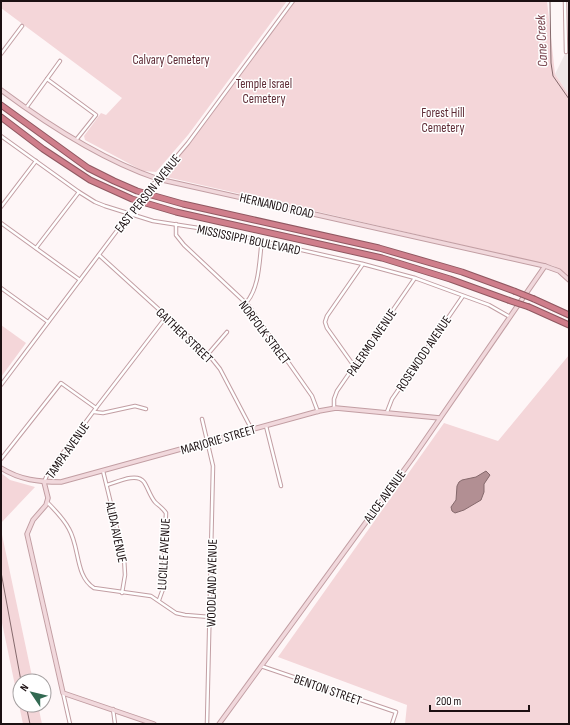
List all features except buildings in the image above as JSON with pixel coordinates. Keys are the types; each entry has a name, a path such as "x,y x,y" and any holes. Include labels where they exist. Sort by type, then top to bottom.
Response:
{"highway":[{"path":"1,105 88,168 136,191 183,204 390,251 462,272 534,299 569,315"},
{"path":"1,117 90,180 132,199 176,212 382,258 450,278 569,325"}],"street":[{"name":"EAST PERSON AVENUE","path":"1,385 129,214 188,143 293,1"},
{"path":"565,1 566,52"},
{"path":"1,54 22,26"},
{"path":"25,108 60,61"},
{"path":"47,79 96,115 76,140"},
{"name":"HERNANDO ROAD","path":"1,90 25,108 76,140 126,166 158,178 545,266 559,271 569,280"},
{"name":"MISSISSIPPI BOULEVARD","path":"1,136 95,202 153,221 218,230 363,264 415,278 489,305 510,317"},
{"path":"1,207 36,161"},
{"path":"36,248 79,192"},
{"path":"1,223 80,280"},
{"name":"NORFOLK STREET","path":"176,224 176,235 184,245 246,304 312,396 318,412"},
{"path":"246,304 253,293 256,284 262,240"},
{"name":"GAITHER STREET","path":"99,255 208,354 220,369 252,430"},
{"path":"354,366 327,328 325,322 327,316 363,264"},
{"name":"ALICE AVENUE","path":"219,724 412,458 545,266"},
{"name":"PALERMO AVENUE","path":"334,408 335,395 415,278"},
{"path":"1,288 48,322"},
{"name":"ROSEWOOD AVENUE","path":"387,412 392,399 463,296"},
{"name":"TAMPA AVENUE","path":"47,501 48,498 44,482 48,473 166,316"},
{"path":"208,354 227,332"},
{"path":"1,459 61,383 96,408"},
{"path":"94,412 103,413 135,406 146,409"},
{"name":"MARJORIE STREET","path":"1,468 19,477 44,482 60,482 334,408 440,418"},
{"name":"WOODLAND AVENUE","path":"202,419 213,466 208,724"},
{"path":"266,426 281,486"},
{"name":"ALIDA AVENUE","path":"103,471 124,557 125,574 122,593"},
{"name":"LUCILLE AVENUE","path":"107,485 131,478 141,479 155,501 166,513 163,589 159,600"},
{"path":"70,724 27,534 33,520 46,505 47,501 69,529 75,543 82,577 87,584 94,588 151,596 176,613 185,616 210,617"},
{"name":"BENTON STREET","path":"261,666 396,712 392,724"},
{"path":"63,693 154,724"},
{"path":"113,709 115,724"}],"shaded area":[{"path":"569,46 569,95 555,74"},
{"path":"486,471 490,475 484,484 484,492 481,500 464,510 455,513 452,511 451,507 456,500 457,486 459,482 476,477"}],"green space":[{"name":"Calvary Cemetery","path":"1,1 287,1 188,135 156,172 143,171 85,140 84,136 101,113 106,115 122,98 1,8"},
{"name":"Forest Hill Cemetery","path":"295,1 547,1 555,74 569,95 569,279 554,266 162,176"},
{"path":"1,325 26,343 1,377"},
{"path":"569,355 569,724 405,724 407,705 278,657 444,423 498,441"},
{"path":"1,473 10,480 35,487 1,523"},
{"path":"1,530 31,673 12,673 1,618"},
{"path":"21,713 40,713 42,724 23,724"}],"waterway":[{"name":"Cane Creek","path":"550,1 551,63 553,76 569,99"},
{"path":"1,572 20,673"},
{"path":"28,713 30,724"}],"park label":[{"name":"Temple Israel Cemetery","path":"264,90"}]}
